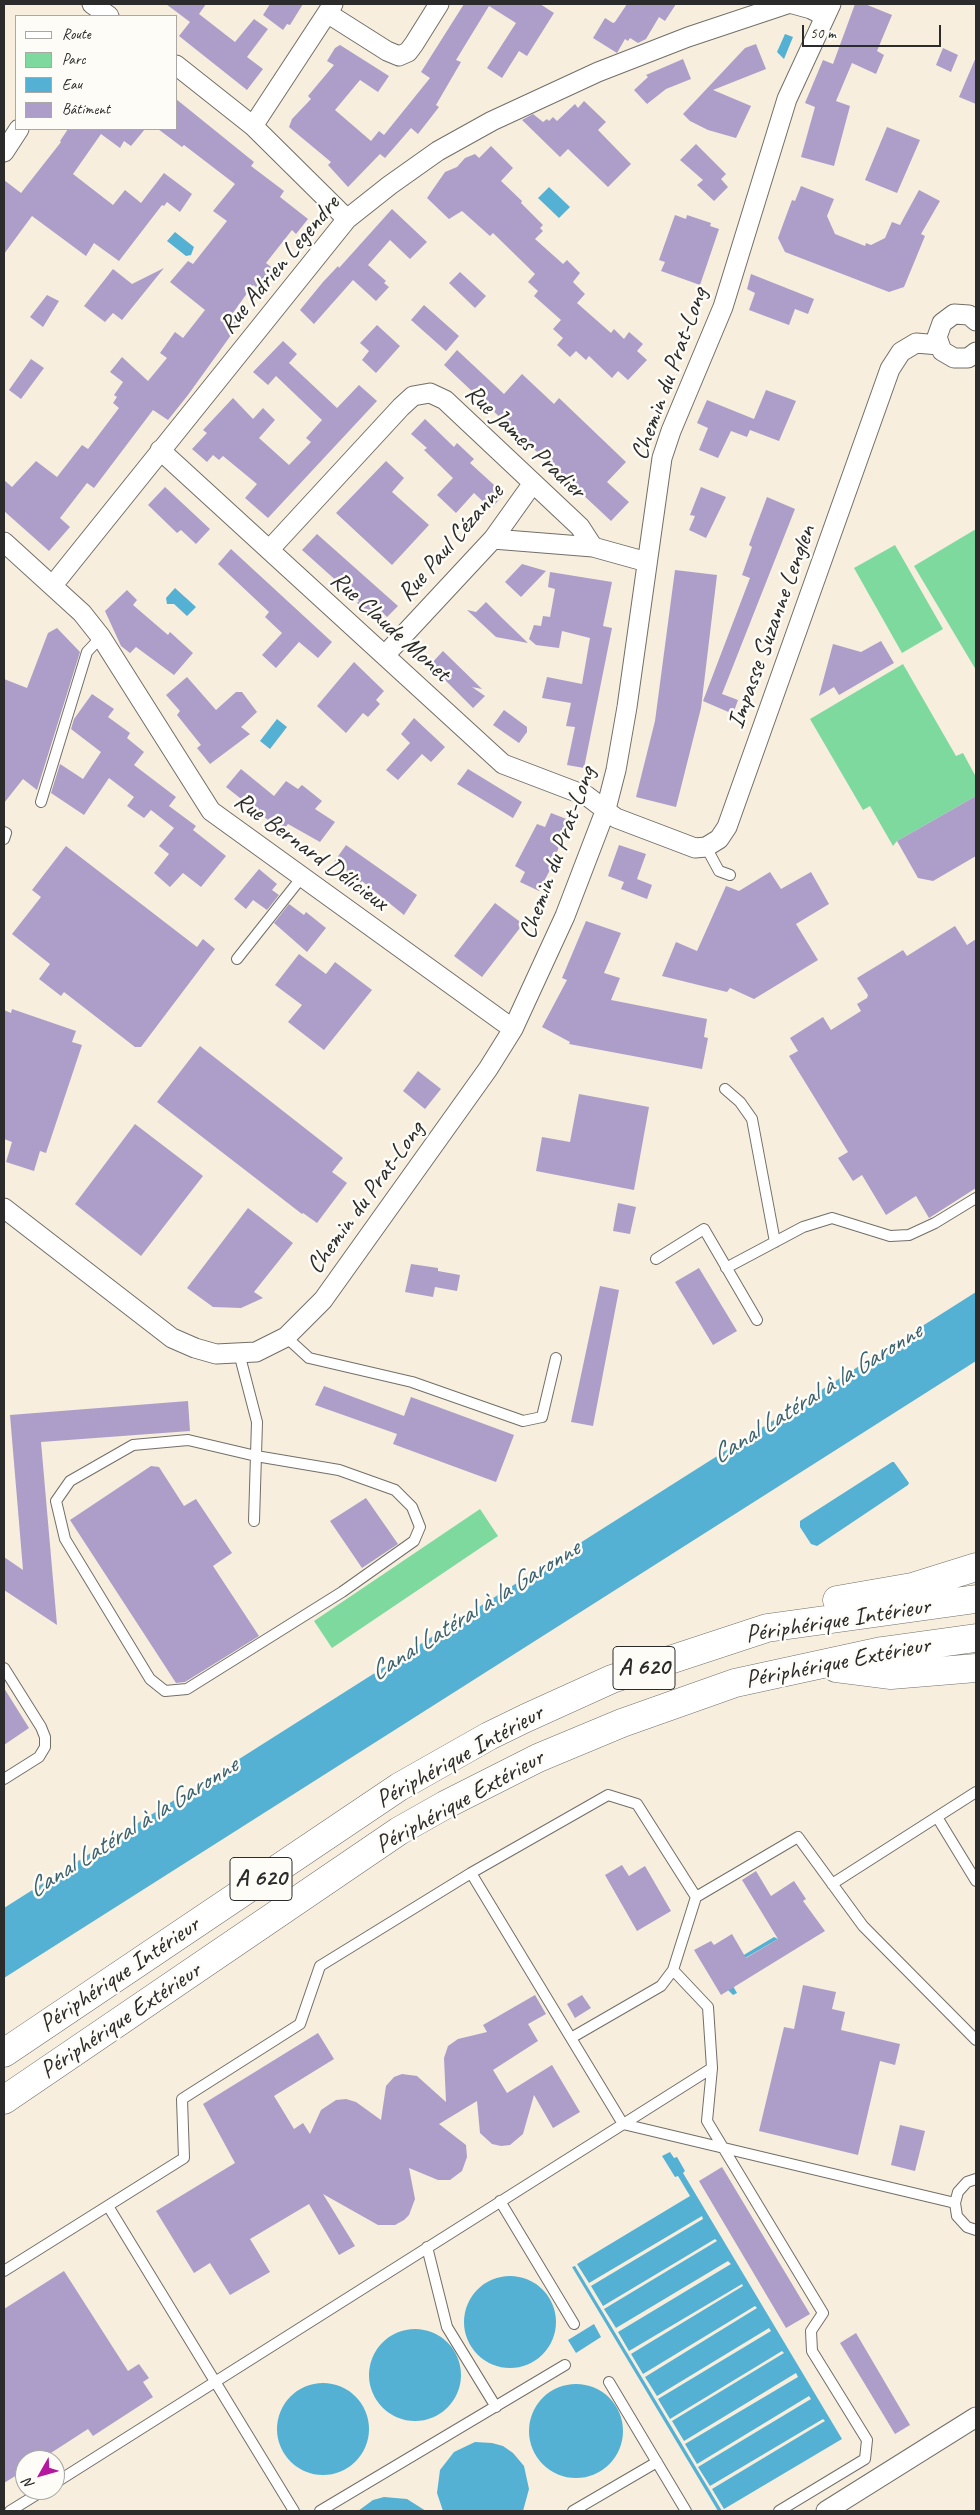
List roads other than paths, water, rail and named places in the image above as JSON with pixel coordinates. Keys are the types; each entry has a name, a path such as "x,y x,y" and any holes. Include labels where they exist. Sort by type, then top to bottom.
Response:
{"highway":[{"path":"767,1628 839,1600 912,1587 950,1577 976,1567"},
{"name":"Périphérique Intérieur","path":"4,2053 391,1792 489,1736 612,1679 767,1628 976,1599"},
{"name":"Périphérique Extérieur","path":"4,2100 376,1846 446,1804 538,1758 622,1723 735,1683 882,1651 976,1638"},
{"path":"814,1666 891,1675 976,1668"}],"street":[{"path":"253,126 330,9 386,51 398,56 408,52 439,4"},
{"name":"Rue Adrien Legendre","path":"53,585 347,219 438,151 492,121 607,68 688,37 787,4"},
{"path":"793,4 811,9 827,10"},
{"name":"Chemin du Prat-Long","path":"4,1208 172,1338 195,1348 216,1354 256,1352 286,1338 323,1300 431,1151 513,1029 565,916 606,809 616,770 626,716 658,482 665,449 723,307 787,99 827,10"},
{"path":"178,67 253,126 347,219"},
{"path":"4,152 18,130"},
{"path":"975,354 961,359 948,355 939,345 938,330 947,318 962,314 976,321"},
{"name":"Impasse Suzanne Lenglen","path":"706,847 719,840 727,826 890,369 901,352 916,343 939,345"},
{"name":"Rue James Pradier","path":"269,550 413,396 430,393 445,400 580,527 593,547"},
{"name":"Rue Claude Monet","path":"160,450 503,764 587,796 606,809"},
{"name":"Rue Paul Cézanne","path":"385,655 493,539 533,483"},
{"path":"493,539 593,547 647,562"},
{"name":"Rue Bernard Délicieux","path":"4,542 82,613 100,637 211,811 513,1029"},
{"path":"606,809 616,818 695,848 706,847"},
{"path":"826,2511 976,2417"}],"lane":[{"path":"41,802 87,652 100,637"},
{"path":"4,832 6,833 4,839"},
{"path":"706,847 719,871 730,875"},
{"path":"237,959 302,877"},
{"path":"724,1089 740,1102 752,1120 775,1242"},
{"path":"726,1268 803,1227 832,1218 890,1236 909,1235 936,1223 976,1198"},
{"path":"656,1259 704,1230 757,1320"},
{"path":"286,1338 309,1358 412,1382 523,1421 542,1417 556,1358"},
{"path":"239,1354 258,1422 254,1521"},
{"path":"188,1440 256,1456 339,1470 395,1490 412,1507 420,1527 414,1542 342,1592 187,1690 165,1691 150,1679 65,1538 56,1501 70,1481 132,1445 188,1440"},
{"path":"4,1668 41,1727 45,1737 45,1747 39,1757 4,1778"},
{"path":"832,1884 976,1792"},
{"path":"4,2271 184,2158 182,2099 300,2024 320,1966 471,1873 608,1795 637,1804 696,1897"},
{"path":"937,1817 976,1880"},
{"path":"571,2038 661,1986 673,1970 696,1897 798,1838 863,1926 976,2040"},
{"path":"471,1873 623,2124 955,2203"},
{"path":"673,1970 708,2007 712,2068 708,2121 823,2313 811,2331 812,2351 867,2440 865,2459 779,2511"},
{"path":"65,2477 712,2068"},
{"path":"976,2179 967,2182 958,2192 955,2203 957,2216 967,2227 976,2230"},
{"path":"500,2201 574,2324"},
{"path":"108,2206 294,2511"},
{"path":"427,2248 447,2327 496,2407"},
{"path":"320,2511 565,2365"},
{"path":"608,2382 686,2511"},
{"path":"574,2511 657,2462"},
{"path":"10,2511 28,2500"}],"water":[{"path":"785,34 793,37 784,59 777,52"},
{"path":"549,187 570,207 559,218 538,198"},
{"path":"175,232 194,247 191,255 186,256 167,241"},
{"path":"175,588 196,607 187,616 174,604 167,604 166,598"},
{"path":"277,719 287,727 270,749 260,741"},
{"name":"Canal Latéral à la Garonne","path":"976,1292 976,1361 4,1978 4,1908"},
{"path":"894,1462 909,1483 908,1485 817,1546 811,1544 800,1527 800,1521"},
{"path":"774,1937 778,1939 740,1961 733,1986 737,1993 733,1995 725,1987 737,1959"},
{"path":"670,2152 674,2158 677,2157 685,2171 683,2173 842,2439 724,2509 712,2489 825,2421 823,2419 710,2486 698,2467 811,2399 809,2396 697,2464 685,2444 798,2377 796,2373 684,2441 672,2421 784,2353 782,2351 670,2419 658,2399 771,2331 769,2328 657,2396 645,2377 757,2308 755,2306 643,2374 631,2354 743,2286 742,2284 629,2351 618,2332 731,2264 728,2261 616,2328 604,2309 717,2241 715,2239 603,2306 591,2286 703,2219 702,2216 589,2283 577,2264 690,2196 678,2176 675,2177 662,2156"},
{"path":"575,2266 722,2511 718,2511 572,2267"},
{"path":"501,2276 519,2276 536,2283 549,2296 556,2313 556,2331 549,2348 536,2361 519,2368 501,2368 484,2361 471,2348 464,2331 464,2313 471,2296 484,2283"},
{"path":"594,2324 601,2337 576,2353 568,2340"},
{"path":"415,2329 433,2332 448,2342 458,2357 461,2375 458,2393 448,2408 433,2418 415,2421 397,2418 382,2408 372,2393 369,2375 372,2357 382,2342 397,2332"},
{"path":"323,2383 341,2387 355,2397 365,2411 369,2429 365,2447 355,2461 341,2471 323,2475 305,2471 291,2461 281,2447 277,2429 281,2411 291,2397 305,2387"},
{"path":"576,2384 594,2388 609,2398 619,2413 623,2431 619,2449 609,2464 594,2474 576,2478 558,2474 543,2464 533,2449 529,2431 533,2413 543,2398 558,2388"},
{"path":"475,2442 503,2446 513,2453 524,2466 529,2489 523,2511 443,2511 437,2493 440,2470 454,2452"},
{"path":"384,2497 407,2499 426,2511 358,2511 373,2500"}]}
